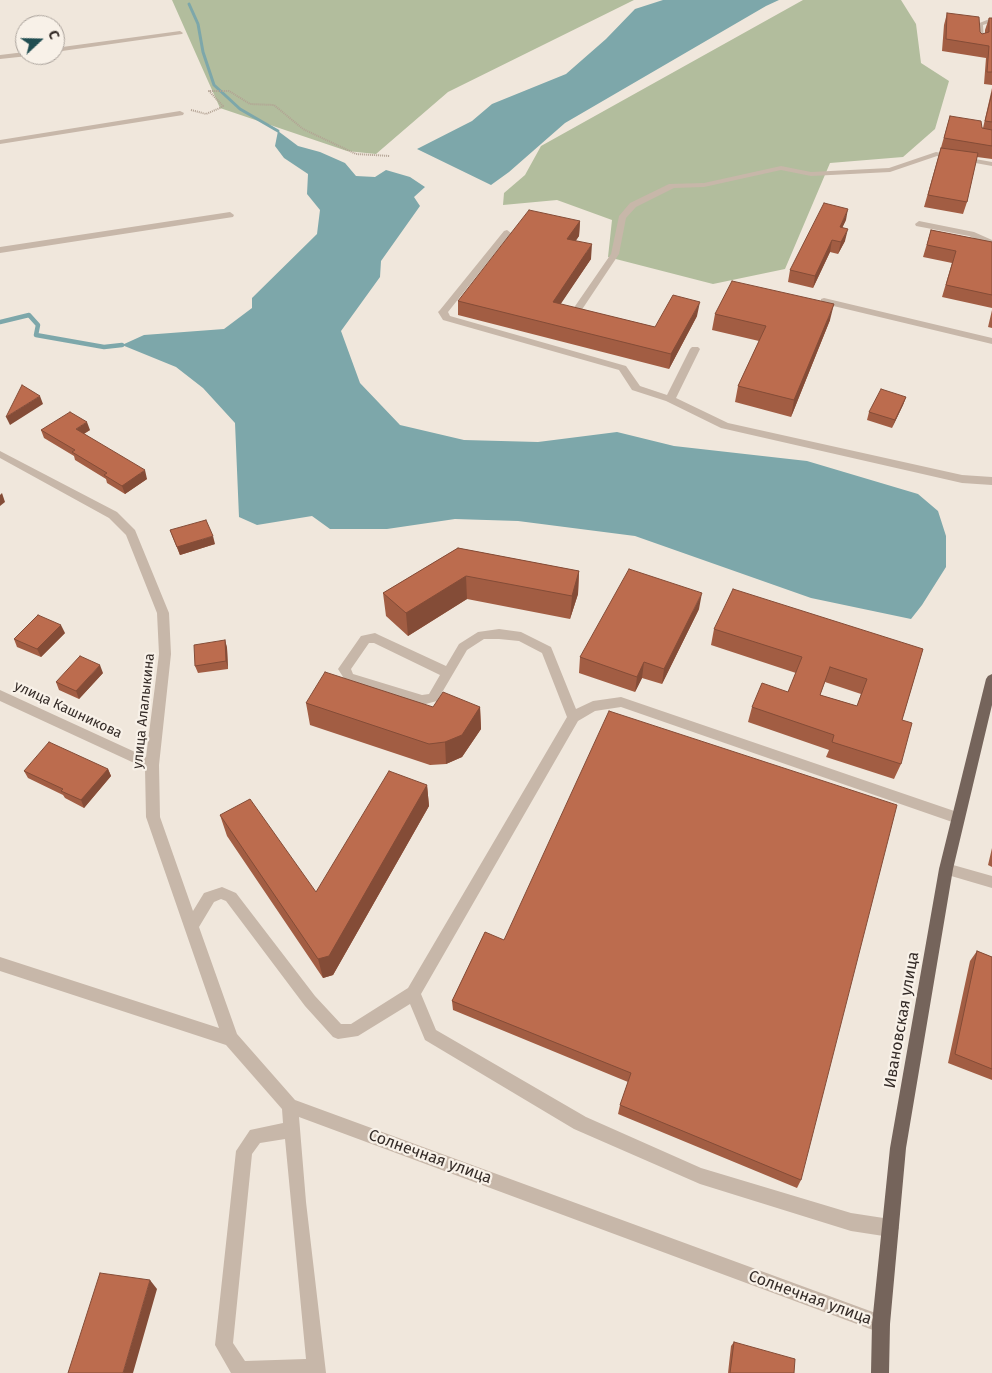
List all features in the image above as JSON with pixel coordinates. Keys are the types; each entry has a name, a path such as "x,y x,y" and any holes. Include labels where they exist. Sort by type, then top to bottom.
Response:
{"main road":[{"name":"Ивановская улица","path":"880,1373 881,1324 898,1148 946,869 992,678"}],"street":[{"path":"980,43 980,24 992,20"},
{"path":"65,49 180,33"},
{"path":"0,57 15,55"},
{"path":"0,142 180,113"},
{"path":"576,312 614,254 622,218 633,205 672,186 704,185 781,168 811,174 890,170 936,154 992,164"},
{"path":"0,250 230,214"},
{"path":"919,224 971,234 992,243"},
{"path":"507,233 443,312 446,318 623,368 636,388 670,399 725,426 962,479 992,481"},
{"path":"824,301 992,341"},
{"path":"670,399 695,349"},
{"name":"улица Алалыкина","path":"0,454 113,514 131,533 163,613 165,654 152,765 153,818 231,1039"},
{"path":"448,673 375,638 365,639 344,669 349,677 422,700 433,698 448,673 463,646 482,635 499,634 521,637 546,650 573,717"},
{"name":"улица Кашникова","path":"0,695 152,765"},
{"path":"192,926 209,897 222,893 231,897 310,1001 338,1032 353,1031 413,993 573,717 593,706 620,702 958,818"},
{"path":"946,869 992,882"},
{"path":"0,964 231,1039"},
{"path":"413,993 430,1035 580,1123 700,1176 850,1222 890,1228"},
{"name":"Солнечная улица","path":"231,1039 290,1106 881,1324"},
{"path":"290,1106 292,1130 298,1202 317,1370 240,1370 224,1345 244,1151 256,1136 292,1130"}],"path":[{"path":"180,113 192,110 206,114 220,108 222,106 209,91 229,91 250,104 274,105 303,130 356,154 390,156"}],"green space":[{"path":"172,0 634,0 448,92 376,154 347,151 220,108"},
{"path":"803,0 901,0 916,24 921,63 949,81 935,129 903,157 830,163 785,269 713,284 608,257 612,220 557,200 503,205 504,193 525,175 541,146"}],"water":[{"path":"663,0 779,0 565,123 509,172 491,185 417,149 472,121 492,104 566,74 606,39 635,9"},
{"path":"278,131 298,146 320,152 345,163 356,176 375,177 386,170 410,177 425,187 414,197 420,206 381,261 380,277 341,331 360,383 400,425 464,440 538,442 617,432 674,446 807,461 918,494 938,511 946,536 946,567 922,605 911,619 811,598 635,536 518,521 455,519 387,529 330,529 312,516 257,525 239,517 235,423 203,388 176,367 122,345 144,335 224,329 252,308 252,298 317,234 320,210 307,194 308,174 284,158 275,146"}],"building":[{"path":"947,13 979,17 980,32 982,34 989,32 989,18 992,18 992,72 987,72 989,46 946,39"},
{"path":"992,93 992,122 985,121"},
{"path":"950,116 981,121 982,128 992,130 992,146 944,138"},
{"path":"941,148 978,153 967,202 928,195"},
{"path":"824,203 848,209 840,227 848,229 841,242 832,240 815,276 790,270"},
{"path":"529,210 580,221 567,239 592,244 553,302 655,327 673,295 700,302 671,354 458,301"},
{"path":"931,230 992,242 992,295 946,285 956,251 927,245"},
{"path":"732,281 834,304 794,400 738,386 766,326 715,314"},
{"path":"22,385 40,396 6,417"},
{"path":"881,389 906,397 895,420 869,412"},
{"path":"70,412 87,422 76,429 145,470 122,486 104,475 107,473 72,452 75,450 41,430"},
{"path":"206,520 213,536 177,547 170,530"},
{"path":"458,548 579,571 572,596 466,576 406,613 383,593"},
{"path":"629,569 702,593 664,669 644,662 637,677 580,657"},
{"path":"733,589 923,649 902,720 912,723 901,764 832,742 834,735 752,707 762,683 788,692 802,657 714,629","holes":["830,667 867,679 857,706 820,695"]},
{"path":"38,615 61,625 37,649 14,639"},
{"path":"225,640 226,661 195,666 194,645"},
{"path":"80,656 100,665 76,691 56,682"},
{"path":"325,672 433,707 443,692 480,707 462,735 445,742 429,744 306,703"},
{"path":"609,711 897,805 801,1180 620,1105 631,1073 452,1001 485,932 504,940"},
{"path":"49,742 108,769 81,800 61,791 63,789 24,771"},
{"path":"389,771 427,785 329,956 318,959 220,815 250,799 316,892"},
{"path":"977,951 992,957 992,1069 955,1054"},
{"path":"100,1273 150,1280 123,1373 68,1373"},
{"path":"734,1342 795,1359 794,1373 730,1373"}],"waterway":[{"path":"189,4 198,24 203,52 214,85 240,109 278,131"},
{"path":"0,322 29,315 38,325 36,335 104,347 122,345"}]}
